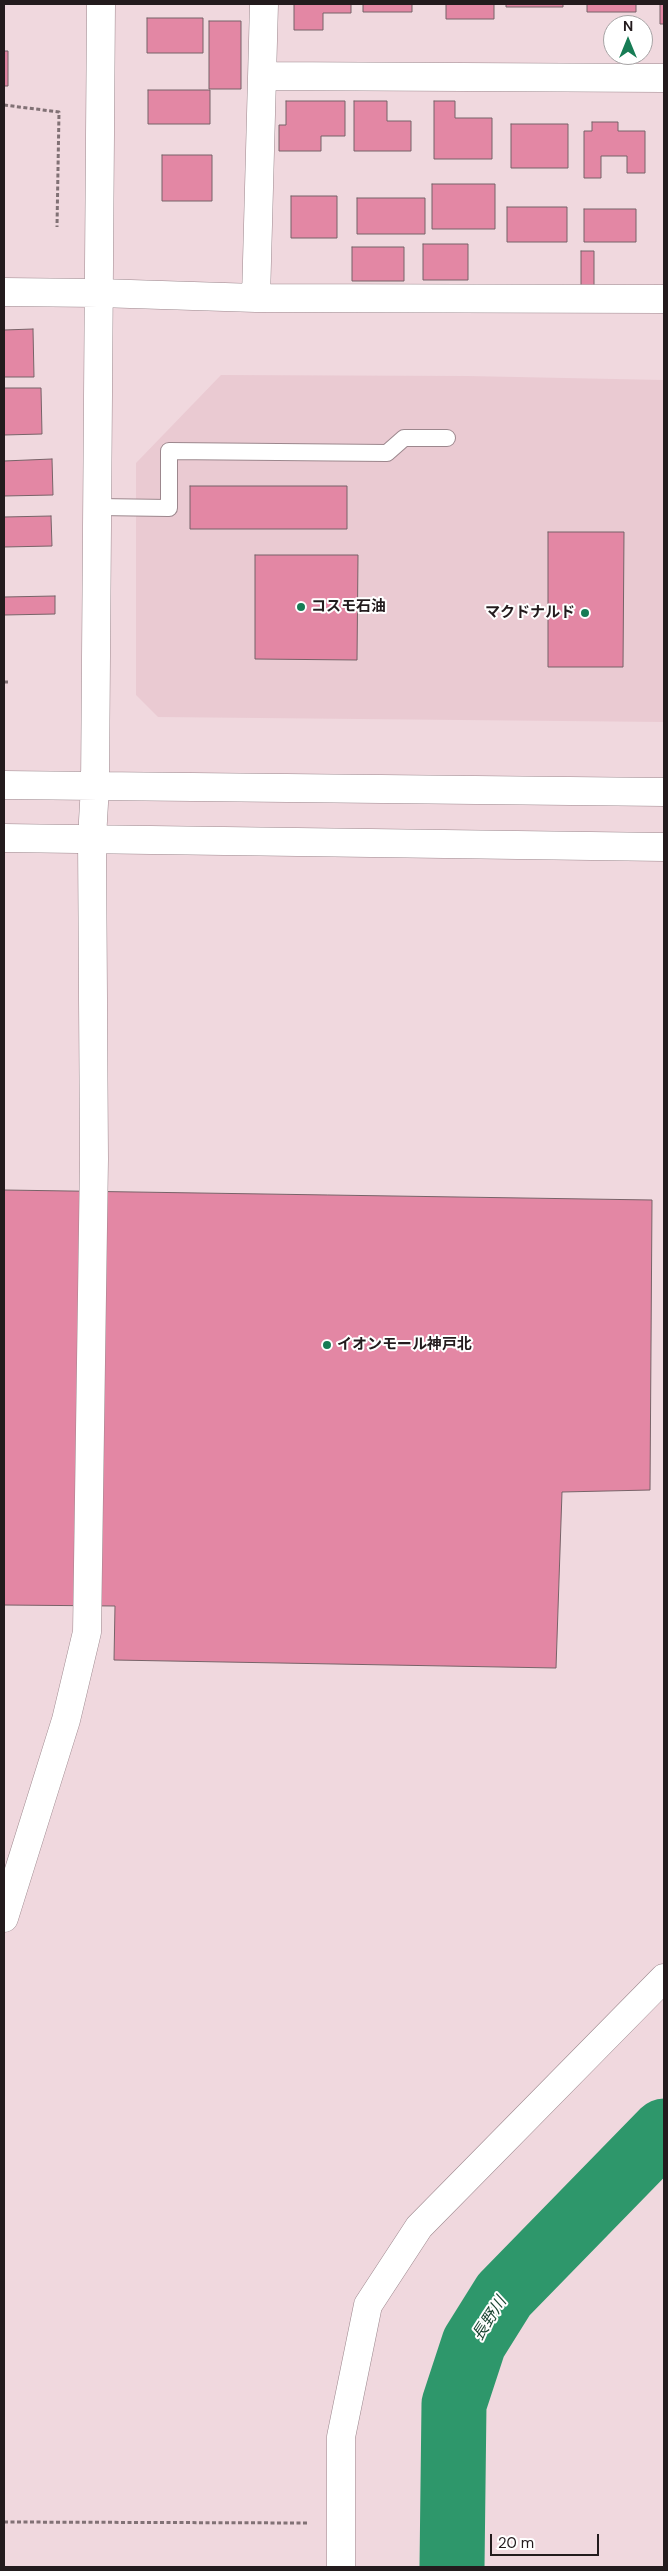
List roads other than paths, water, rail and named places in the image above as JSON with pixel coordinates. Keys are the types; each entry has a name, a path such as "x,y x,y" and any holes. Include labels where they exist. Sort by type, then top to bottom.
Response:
{"street":[{"path":"4,1918 66,1720 87,1632 94,1159 92,838 95,786 101,4"},
{"path":"256,298 264,4"},
{"path":"262,76 664,78"},
{"path":"4,292 99,292 256,298 664,300"},
{"path":"4,785 664,792"},
{"path":"4,838 664,847"},
{"path":"340,2567 341,2436 368,2305 419,2227 664,1978"}],"lane":[{"path":"98,507 169,508 169,451 387,453 404,438 447,438"}],"waterway":[{"name":"長野川","path":"452,2567 454,2404 474,2343 504,2295 664,2131"}],"place":[{"name":"コスモ石油","path":"301,607"},
{"name":"マクドナルド","path":"585,613"},
{"name":"イオンモール神戸北","path":"327,1345"}]}
